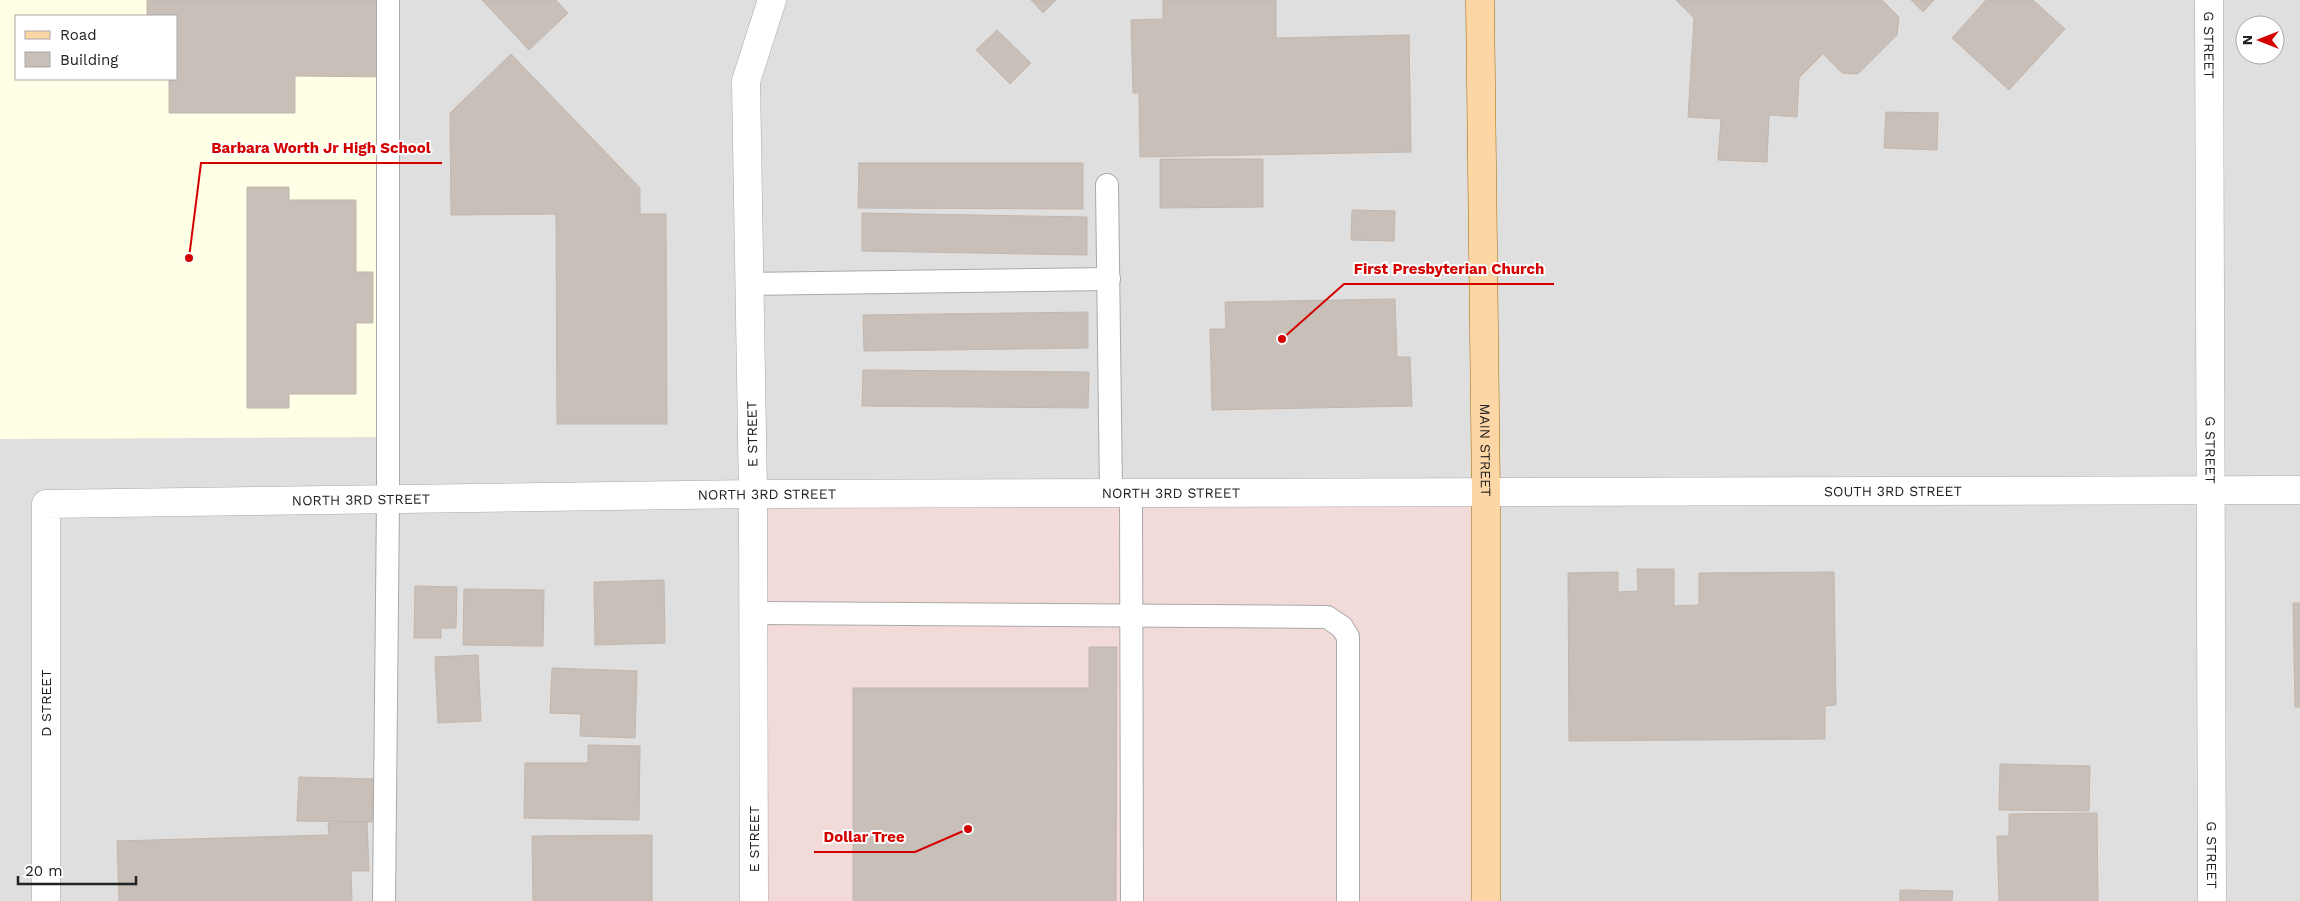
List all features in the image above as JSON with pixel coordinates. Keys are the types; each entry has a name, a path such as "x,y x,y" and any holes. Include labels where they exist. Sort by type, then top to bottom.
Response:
{"main road":[{"name":"MAIN STREET","path":"1480,0 1486,494 1486,901"}],"street":[{"name":"E STREET","path":"754,901 753,494 746,81 772,0"},
{"name":"G STREET","path":"2209,0 2212,901"},
{"name":"SOUTH 3RD STREET","path":"1486,494 2300,490"},
{"name":"NORTH 3RD STREET","path":"46,504 753,494 1486,494"},
{"name":"D STREET","path":"46,504 46,901"}],"lane":[{"path":"384,901 388,500 388,0"},
{"path":"1108,186 1109,280 1121,493 1133,614 1132,901"},
{"path":"750,284 1109,280"},
{"path":"753,614 1133,614 1327,617 1342,627 1348,637 1348,901"}],"shaded area":[{"path":"0,0 2300,0 2300,901 0,901"},
{"path":"0,0 379,0 378,437 0,439"},
{"path":"753,494 1486,494 1486,901 754,901"}],"building":[{"path":"147,0 390,0 389,77 295,76 295,113 169,113 169,80 178,80 178,15 147,15"},
{"path":"482,0 556,0 568,13 529,50"},
{"path":"1031,0 1056,0 1043,13"},
{"path":"1163,0 1276,0 1276,38 1409,35 1411,152 1140,157 1139,93 1133,93 1131,20 1163,19"},
{"path":"1676,0 1882,0 1899,17 1897,35 1858,74 1842,73 1823,54 1799,78 1797,117 1769,115 1767,162 1718,160 1721,119 1688,117 1694,18"},
{"path":"1911,0 1934,0 1923,12"},
{"path":"1986,0 2033,0 2065,29 2009,90 1952,38"},
{"path":"997,30 1031,63 1010,84 976,50"},
{"path":"511,54 640,188 640,214 666,214 667,424 557,424 556,214 451,215 450,113"},
{"path":"1886,112 1938,113 1937,150 1884,148"},
{"path":"1160,159 1263,159 1263,207 1160,208"},
{"path":"859,163 1083,163 1083,209 858,208"},
{"path":"247,187 289,187 289,200 356,200 356,272 373,272 373,323 356,323 356,394 289,394 289,408 247,408"},
{"path":"1352,210 1395,211 1394,241 1351,240"},
{"path":"862,213 1087,217 1087,255 862,251"},
{"path":"1395,299 1397,357 1410,357 1412,406 1212,410 1210,329 1226,329 1225,302"},
{"path":"1088,312 1088,348 864,351 863,315"},
{"path":"863,370 1089,372 1088,408 862,406"},
{"path":"1637,569 1674,569 1674,606 1699,605 1699,573 1834,572 1836,705 1825,706 1825,739 1569,741 1568,573 1618,572 1618,592 1638,591"},
{"path":"664,580 665,643 595,645 594,582"},
{"path":"415,586 457,587 456,628 441,628 441,638 414,638"},
{"path":"464,589 544,590 543,646 463,645"},
{"path":"2293,603 2300,603 2300,707 2295,707"},
{"path":"1089,647 1117,647 1116,901 853,901 853,688 1089,688"},
{"path":"478,655 481,721 438,723 435,657"},
{"path":"552,668 637,671 635,738 580,736 581,714 550,713"},
{"path":"588,745 640,746 639,820 524,818 525,763 588,763"},
{"path":"2000,764 2090,766 2089,811 1999,810"},
{"path":"299,777 373,779 372,822 297,821"},
{"path":"2097,813 2098,901 1999,901 1997,836 2009,836 2009,814"},
{"path":"367,822 369,871 351,871 352,901 119,901 117,841 329,835 328,823"},
{"path":"652,835 652,901 533,901 532,836"},
{"path":"1900,890 1953,891 1952,901 1900,901"}],"place":[{"name":"Barbara Worth Jr High School","path":"189,258"},
{"name":"First Presbyterian Church","path":"1282,339"},
{"name":"Dollar Tree","path":"968,829"}]}
